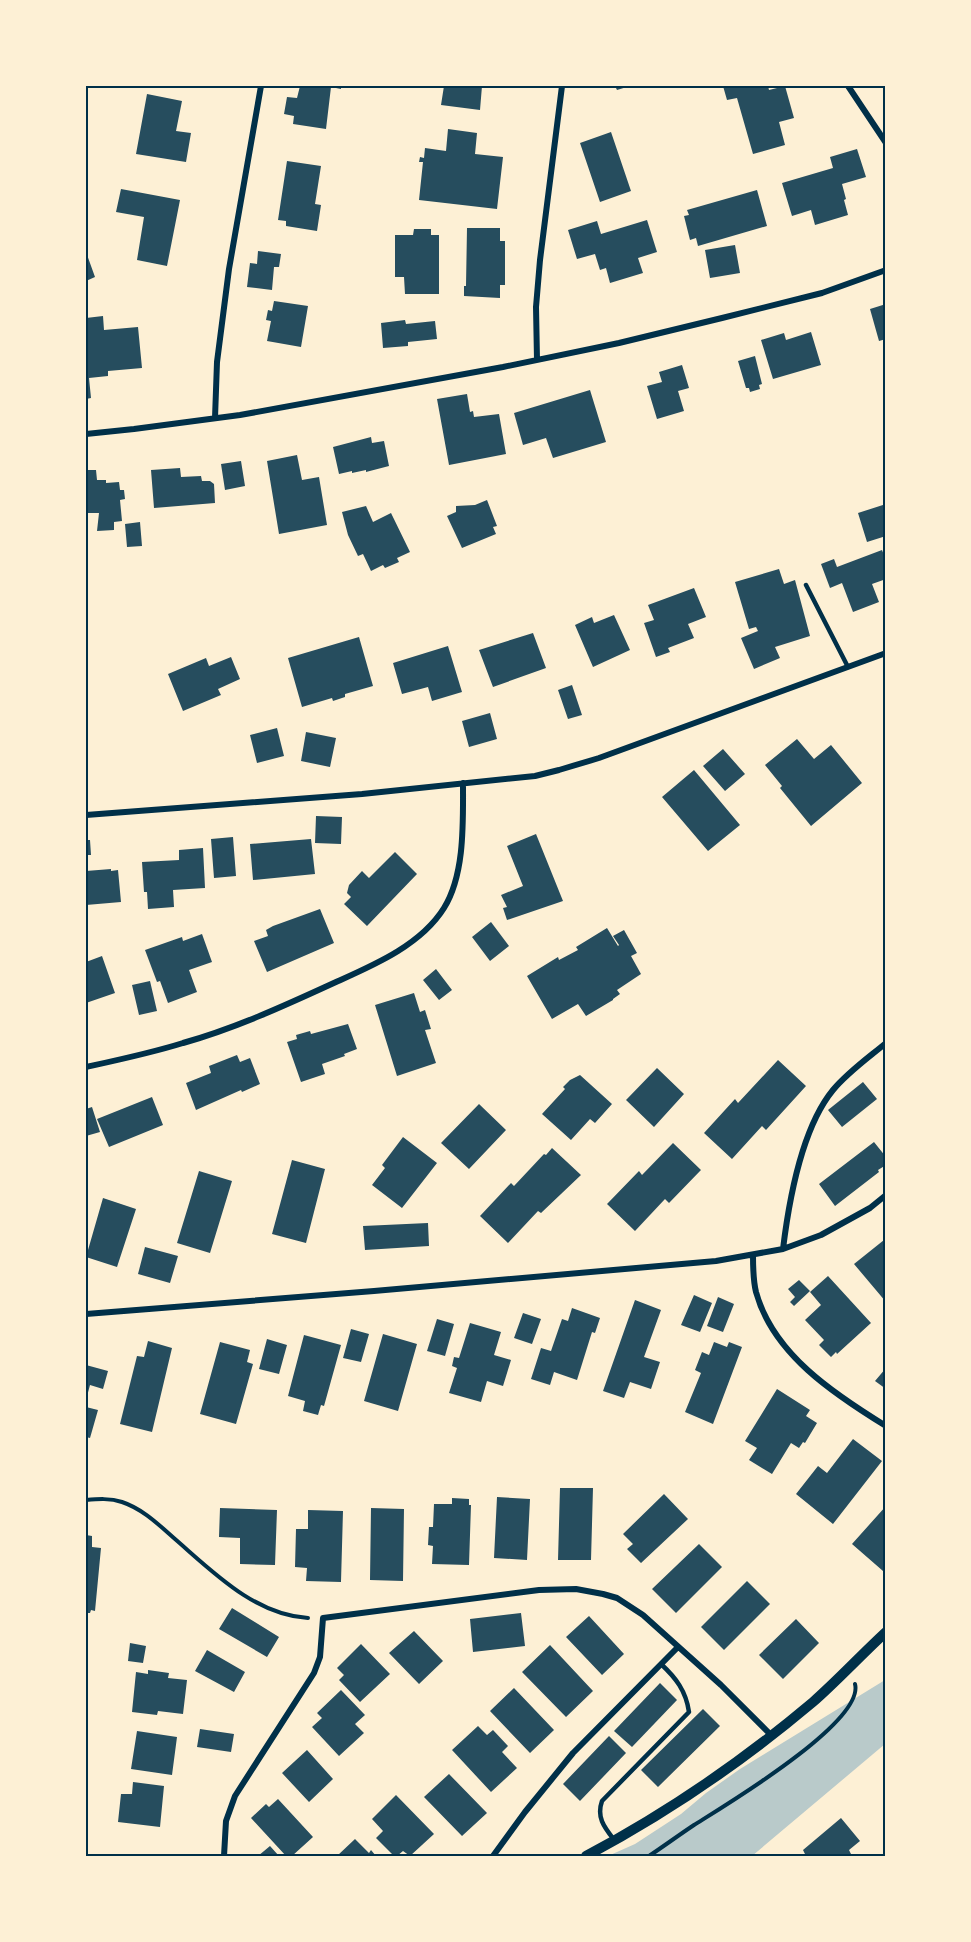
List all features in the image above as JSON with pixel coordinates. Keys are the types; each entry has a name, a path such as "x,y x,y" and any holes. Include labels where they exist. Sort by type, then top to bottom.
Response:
{"street":[{"path":"215,418 217,362 226,288 241,190 261,86"},
{"path":"537,360 536,307 540,260 562,86"},
{"path":"848,86 885,143"},
{"path":"86,434 215,418 537,360 619,343 822,293 885,270"},
{"path":"86,815 362,794 516,778 560,771 885,653"},
{"path":"86,1067 184,1043 236,1026 349,976 417,938 434,922 451,892 461,847 463,783"},
{"path":"783,1249 791,1191 822,1106 846,1077 885,1043"},
{"path":"86,1314 553,1276 753,1255 783,1249 821,1235 870,1208 885,1195"},
{"path":"753,1255 756,1291 770,1324 779,1338 812,1373 839,1396 885,1426"},
{"path":"224,1857 226,1821 235,1796 314,1673 320,1657 324,1618 539,1590 576,1589 617,1598 631,1606 721,1685 771,1736"},
{"path":"586,1857 685,1797 771,1736 814,1700 885,1632"},
{"path":"493,1857 525,1812 573,1753 678,1647"}],"lane":[{"path":"806,585 848,667"},
{"path":"615,1841 602,1824 599,1811 602,1801 689,1712 683,1689 676,1678 661,1664"}],"path":[{"path":"86,1500 113,1500 134,1507 166,1530 226,1583 246,1596 290,1615 302,1618 324,1618"},
{"path":"649,1857 750,1791 810,1746 841,1716 855,1696 857,1690 853,1679"}],"shaded area":[{"path":"885,1680 885,1744 752,1856 608,1856 635,1844 681,1814 740,1769"}],"building":[{"path":"300,86 341,86 341,89 331,87 326,129 293,124 294,116 284,114 287,97 297,98"},
{"path":"444,86 482,86 480,110 441,105"},
{"path":"615,86 630,86 617,90"},
{"path":"723,86 768,86 769,90 785,86 794,118 779,122 785,145 753,154 737,98 727,100"},
{"path":"147,94 182,101 176,131 191,133 186,162 136,154"},
{"path":"448,129 477,133 475,154 503,157 497,209 419,200 423,162 419,162 420,157 424,158 425,148 446,151"},
{"path":"611,132 631,191 600,202 580,143"},
{"path":"857,149 866,177 842,184 848,215 815,225 811,210 792,216 782,183 833,168 830,157"},
{"path":"287,161 321,166 315,204 321,205 317,231 286,226 286,221 278,220"},
{"path":"121,189 180,200 167,266 137,260 144,217 116,212"},
{"path":"757,190 767,226 698,246 696,238 690,240 684,216 689,215 687,210"},
{"path":"647,220 657,252 638,258 643,273 610,283 606,268 600,270 595,254 577,259 568,230 597,221 601,234"},
{"path":"467,228 500,228 500,241 505,241 505,285 500,285 500,298 464,296"},
{"path":"414,229 431,229 431,235 439,235 439,294 405,294 404,277 395,277 395,235 413,235"},
{"path":"735,245 740,273 710,278 705,250"},
{"path":"258,251 281,254 279,267 274,267 272,290 247,287 250,263 257,264"},
{"path":"86,252 95,277 86,281"},
{"path":"274,301 308,306 301,347 267,341 271,321 266,320 268,310 272,311"},
{"path":"886,304 886,339 879,341 870,309"},
{"path":"103,316 104,330 138,327 142,368 108,371 108,376 89,378 91,398 86,399 86,318"},
{"path":"405,320 406,324 435,321 437,339 408,342 408,346 383,348 381,323"},
{"path":"811,332 821,365 773,379 761,340 784,333 786,340"},
{"path":"755,356 762,384 759,385 760,389 750,392 749,388 746,388 738,361"},
{"path":"682,365 689,388 678,391 684,411 657,419 647,386 662,382 659,372"},
{"path":"590,390 606,442 553,458 546,438 523,445 514,413"},
{"path":"467,394 470,412 473,411 474,417 499,414 506,454 449,465 437,399"},
{"path":"371,437 372,443 384,441 389,466 366,472 366,470 352,473 352,471 339,474 333,447"},
{"path":"297,455 302,480 319,477 327,525 279,534 267,461"},
{"path":"241,461 245,486 225,490 221,464"},
{"path":"180,468 181,477 201,476 202,481 210,481 214,484 215,503 154,508 151,470"},
{"path":"86,470 96,470 97,480 106,480 106,483 119,482 120,490 124,490 125,499 120,500 122,521 114,522 114,530 97,531 99,513 86,513"},
{"path":"487,500 497,526 493,527 496,534 462,548 447,516 456,512 456,506 475,505"},
{"path":"886,504 886,536 867,542 858,513"},
{"path":"366,506 373,522 391,513 410,552 397,558 399,562 385,568 383,565 371,571 363,554 358,556 348,535 342,512"},
{"path":"140,522 142,546 127,547 125,524"},
{"path":"882,550 886,560 886,579 872,584 879,602 853,612 842,583 830,588 821,564 834,559 837,567"},
{"path":"779,569 784,584 795,580 810,636 775,647 780,658 754,669 741,638 758,631 756,627 749,629 735,582"},
{"path":"694,588 706,617 688,624 694,638 668,648 670,652 656,657 644,623 654,620 648,605"},
{"path":"614,615 630,650 593,667 575,625 592,617 594,623"},
{"path":"533,633 546,668 493,687 479,650"},
{"path":"359,637 373,686 345,694 345,697 333,701 332,698 302,707 288,658"},
{"path":"448,646 462,692 432,701 428,687 402,694 393,663"},
{"path":"231,657 240,679 218,689 221,695 183,711 168,674 206,658 209,666"},
{"path":"572,685 582,715 568,719 558,690"},
{"path":"490,713 497,739 469,747 462,721"},
{"path":"277,728 284,756 257,763 250,735"},
{"path":"306,732 336,738 330,767 301,761"},
{"path":"797,739 814,759 831,745 862,783 811,826 780,788 782,786 765,765"},
{"path":"723,749 745,774 725,791 703,766"},
{"path":"694,770 740,825 708,851 662,797"},
{"path":"316,816 342,817 341,844 315,843"},
{"path":"536,834 563,901 507,920 503,908 507,907 501,895 523,886 507,846"},
{"path":"233,837 236,876 214,878 211,839"},
{"path":"311,839 315,874 253,880 250,844"},
{"path":"86,840 90,840 91,855 86,855"},
{"path":"203,848 205,888 173,890 174,907 148,909 147,892 144,892 142,862 179,860 179,850"},
{"path":"395,852 417,874 367,926 344,904 351,897 347,893 349,885 362,871 369,878"},
{"path":"111,869 111,871 118,870 121,902 86,905 86,871"},
{"path":"320,909 334,943 267,972 254,941 268,936 266,930 273,926"},
{"path":"491,922 509,946 490,961 472,937"},
{"path":"607,928 618,946 613,936 624,930 637,953 631,956 641,974 617,990 620,994 613,1000 586,1016 578,1004 552,1019 527,976 558,957 559,960 578,950 576,947"},
{"path":"202,934 212,962 189,970 197,992 168,1003 145,950 182,937 183,941"},
{"path":"102,956 115,993 86,1003 86,962"},
{"path":"436,969 452,990 439,1000 423,980"},
{"path":"150,981 157,1011 139,1015 132,985"},
{"path":"414,993 420,1012 425,1010 431,1029 425,1030 436,1063 397,1076 375,1005"},
{"path":"348,1024 357,1049 322,1064 325,1074 301,1082 287,1042 297,1039 296,1035 310,1031 311,1034"},
{"path":"237,1055 240,1062 250,1058 260,1084 196,1110 186,1083 211,1073 209,1066"},
{"path":"778,1060 806,1086 766,1130 762,1126 732,1159 704,1133 735,1099 738,1103"},
{"path":"657,1068 684,1094 654,1127 626,1100"},
{"path":"580,1075 612,1104 595,1123 590,1119 571,1140 542,1114 565,1089 563,1087"},
{"path":"863,1082 877,1099 842,1127 828,1110"},
{"path":"152,1097 163,1125 109,1147 97,1119"},
{"path":"479,1104 506,1130 469,1169 441,1143"},
{"path":"92,1107 100,1132 86,1136 86,1109"},
{"path":"403,1137 437,1163 402,1208 372,1185 385,1168 382,1165"},
{"path":"874,1142 886,1157 886,1165 835,1206 819,1184"},
{"path":"673,1143 701,1170 669,1203 665,1199 635,1231 607,1204 639,1171 642,1175"},
{"path":"552,1148 581,1175 541,1213 538,1211 508,1243 480,1216 511,1183 514,1186"},
{"path":"292,1160 325,1169 306,1243 272,1234"},
{"path":"199,1171 232,1181 210,1253 177,1243"},
{"path":"103,1198 136,1209 117,1267 86,1257"},
{"path":"428,1223 429,1246 365,1250 363,1226"},
{"path":"884,1240 886,1242 886,1302 854,1264"},
{"path":"145,1247 178,1256 170,1283 138,1274"},
{"path":"828,1276 871,1323 831,1357 819,1345 824,1340 805,1320 821,1305 810,1292"},
{"path":"799,1280 810,1291 794,1306 790,1302 795,1297 788,1289"},
{"path":"694,1295 712,1303 700,1332 681,1325"},
{"path":"718,1297 734,1304 723,1332 707,1326"},
{"path":"635,1300 661,1310 644,1357 660,1362 651,1389 630,1382 624,1398 603,1391"},
{"path":"572,1308 600,1318 595,1333 592,1332 577,1380 554,1372 550,1385 531,1379 541,1348 551,1351 562,1319 568,1321"},
{"path":"523,1313 541,1319 532,1344 514,1338"},
{"path":"437,1319 454,1324 445,1356 427,1351"},
{"path":"470,1323 501,1332 494,1355 511,1360 503,1386 487,1381 481,1402 449,1393 457,1368 452,1366 454,1357 459,1358"},
{"path":"351,1329 369,1334 361,1362 343,1358"},
{"path":"383,1334 417,1344 398,1411 364,1401"},
{"path":"304,1335 341,1345 324,1406 321,1405 318,1415 303,1411 305,1401 288,1396"},
{"path":"267,1339 287,1345 279,1374 259,1369"},
{"path":"148,1341 172,1348 152,1432 120,1424 137,1356 144,1357"},
{"path":"220,1342 250,1350 247,1362 253,1364 236,1424 200,1414"},
{"path":"714,1342 727,1347 729,1342 742,1347 713,1424 685,1412 701,1373 695,1370 702,1352 709,1355"},
{"path":"86,1365 108,1371 103,1389 90,1385 86,1400"},
{"path":"886,1368 886,1389 875,1381"},
{"path":"777,1389 810,1410 806,1416 817,1423 805,1443 803,1442 799,1448 791,1443 772,1474 749,1460 757,1448 745,1441"},
{"path":"86,1407 98,1410 90,1438 86,1437"},
{"path":"853,1439 882,1461 833,1524 796,1494 818,1466 827,1473"},
{"path":"560,1488 593,1488 591,1560 558,1560"},
{"path":"664,1494 688,1519 641,1563 627,1549 633,1544 623,1534"},
{"path":"497,1497 530,1499 527,1560 494,1558"},
{"path":"452,1498 469,1499 469,1505 471,1505 469,1565 432,1564 433,1546 428,1545 429,1527 433,1527 434,1504 452,1504"},
{"path":"886,1506 886,1568 883,1571 852,1544"},
{"path":"220,1508 277,1510 275,1565 240,1564 240,1538 219,1537"},
{"path":"371,1508 404,1509 403,1581 370,1580"},
{"path":"308,1510 343,1511 341,1582 306,1581 307,1568 295,1567 296,1529 308,1529"},
{"path":"86,1535 92,1536 92,1547 101,1548 95,1611 91,1610 90,1613 86,1613"},
{"path":"699,1544 722,1567 676,1613 652,1589"},
{"path":"747,1581 770,1604 724,1650 701,1627"},
{"path":"232,1608 279,1637 267,1657 219,1629"},
{"path":"521,1613 525,1646 473,1652 470,1619"},
{"path":"589,1616 624,1654 602,1675 566,1637"},
{"path":"796,1619 819,1643 783,1679 759,1655"},
{"path":"414,1631 443,1661 419,1684 389,1653"},
{"path":"130,1643 146,1646 143,1663 128,1661"},
{"path":"361,1644 390,1674 360,1702 339,1680 344,1675 337,1668"},
{"path":"550,1645 593,1691 566,1717 522,1672"},
{"path":"207,1650 245,1672 234,1692 195,1671"},
{"path":"148,1670 169,1673 168,1678 187,1680 183,1714 158,1711 157,1715 132,1712 136,1672 148,1674"},
{"path":"660,1683 677,1700 632,1747 614,1731"},
{"path":"514,1688 554,1730 530,1753 490,1711"},
{"path":"341,1690 365,1715 355,1724 364,1733 339,1756 312,1727 322,1718 317,1713"},
{"path":"703,1709 720,1726 658,1787 641,1770"},
{"path":"478,1726 487,1735 493,1730 508,1746 502,1752 517,1768 491,1792 452,1750"},
{"path":"200,1729 234,1734 231,1752 197,1747"},
{"path":"137,1731 177,1737 172,1775 131,1769"},
{"path":"609,1736 626,1753 580,1801 563,1784"},
{"path":"307,1750 333,1779 309,1802 282,1773"},
{"path":"449,1774 487,1813 462,1836 424,1797"},
{"path":"133,1782 164,1786 160,1827 118,1822 121,1794 132,1794"},
{"path":"396,1795 434,1834 410,1856 403,1851 394,1856 376,1838 383,1831 372,1819"},
{"path":"278,1799 313,1837 292,1856 286,1856 251,1818 266,1804 269,1807"},
{"path":"841,1818 860,1841 849,1850 852,1856 806,1856 803,1850"},
{"path":"355,1839 369,1853 371,1850 376,1856 337,1856"},
{"path":"270,1846 279,1856 258,1856"}]}
